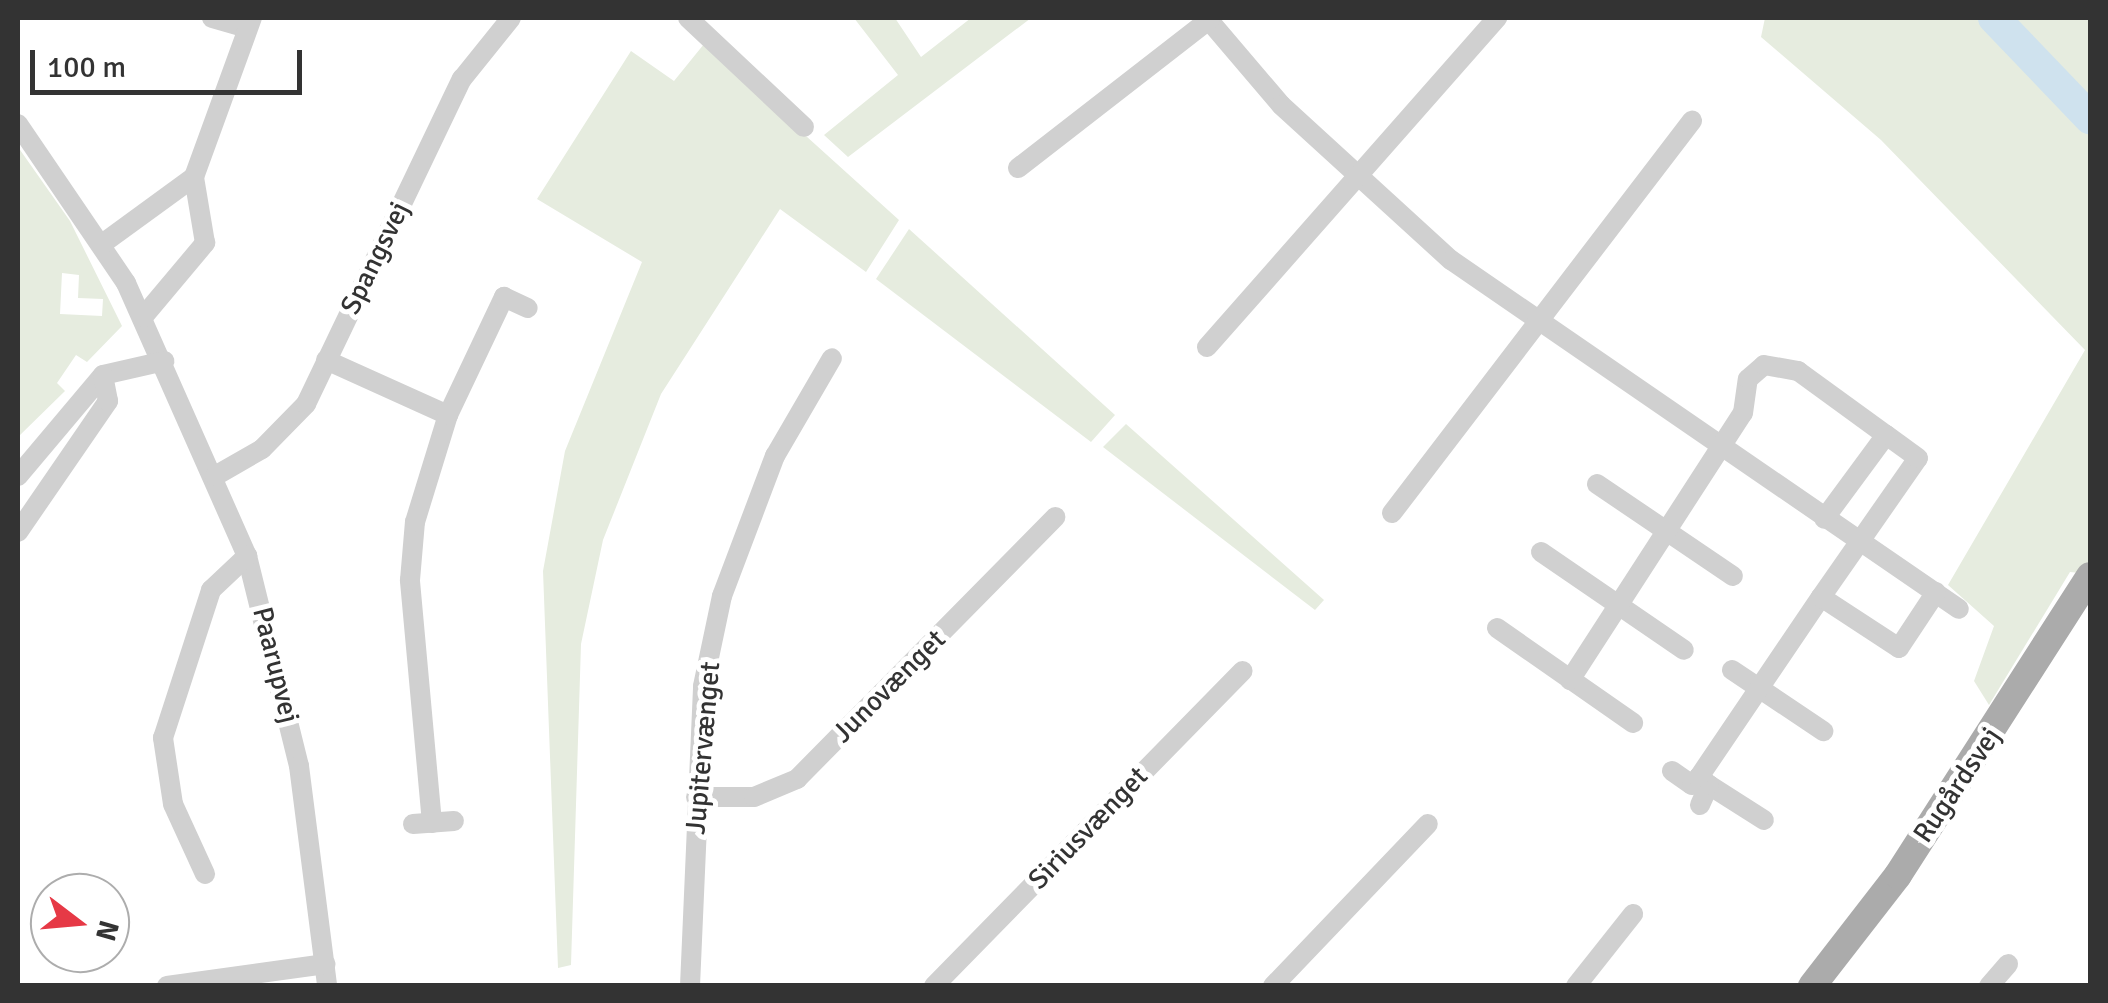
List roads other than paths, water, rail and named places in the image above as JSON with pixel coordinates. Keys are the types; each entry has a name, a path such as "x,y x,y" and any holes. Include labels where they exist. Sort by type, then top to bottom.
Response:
{"main road":[{"name":"Rugårdsvej","path":"1812,986 1898,874 2090,576"}],"street":[{"path":"143,317 204,242 194,177 250,23 212,18"},
{"name":"Spangsvej","path":"215,476 286,429 326,360 462,79 511,18"},
{"path":"688,18 804,128"},
{"path":"1207,347 1498,18"},
{"path":"1018,168 1208,19 1356,178 1540,324 1719,449 1959,608"},
{"path":"1392,513 1692,120"},
{"name":"Paarupvej","path":"18,124 102,244 143,317 247,556 299,766 326,975"},
{"path":"102,244 194,177"},
{"path":"454,821 423,824 410,580 426,474 448,416 504,297 528,308"},
{"name":"Jupitervænget","path":"690,986 696,797 722,596 768,471 832,358"},
{"path":"326,360 448,416"},
{"path":"18,476 103,375 164,361"},
{"path":"1570,680 1614,604 1743,413 1748,379 1780,363 1918,458 1758,688 1704,781 1700,805"},
{"path":"18,532 108,401 103,375"},
{"path":"1824,519 1886,435"},
{"path":"1597,484 1733,576"},
{"name":"Junovænget","path":"696,797 754,797 798,779 1054,517"},
{"path":"1541,552 1684,650"},
{"path":"205,874 173,804 163,738 211,590 247,556"},
{"path":"1821,597 1899,648 1936,592"},
{"path":"1496,628 1632,723"},
{"path":"1732,670 1823,731"},
{"name":"Siriusvænget","path":"934,986 1243,671"},
{"path":"1672,771 1692,785 1704,781"},
{"path":"1704,781 1764,820"},
{"path":"1273,986 1428,824"},
{"path":"1576,986 1633,914"},
{"path":"1988,986 2008,964"},
{"path":"167,986 326,975"}],"waterway":[{"path":"1994,18 2090,118"}]}
